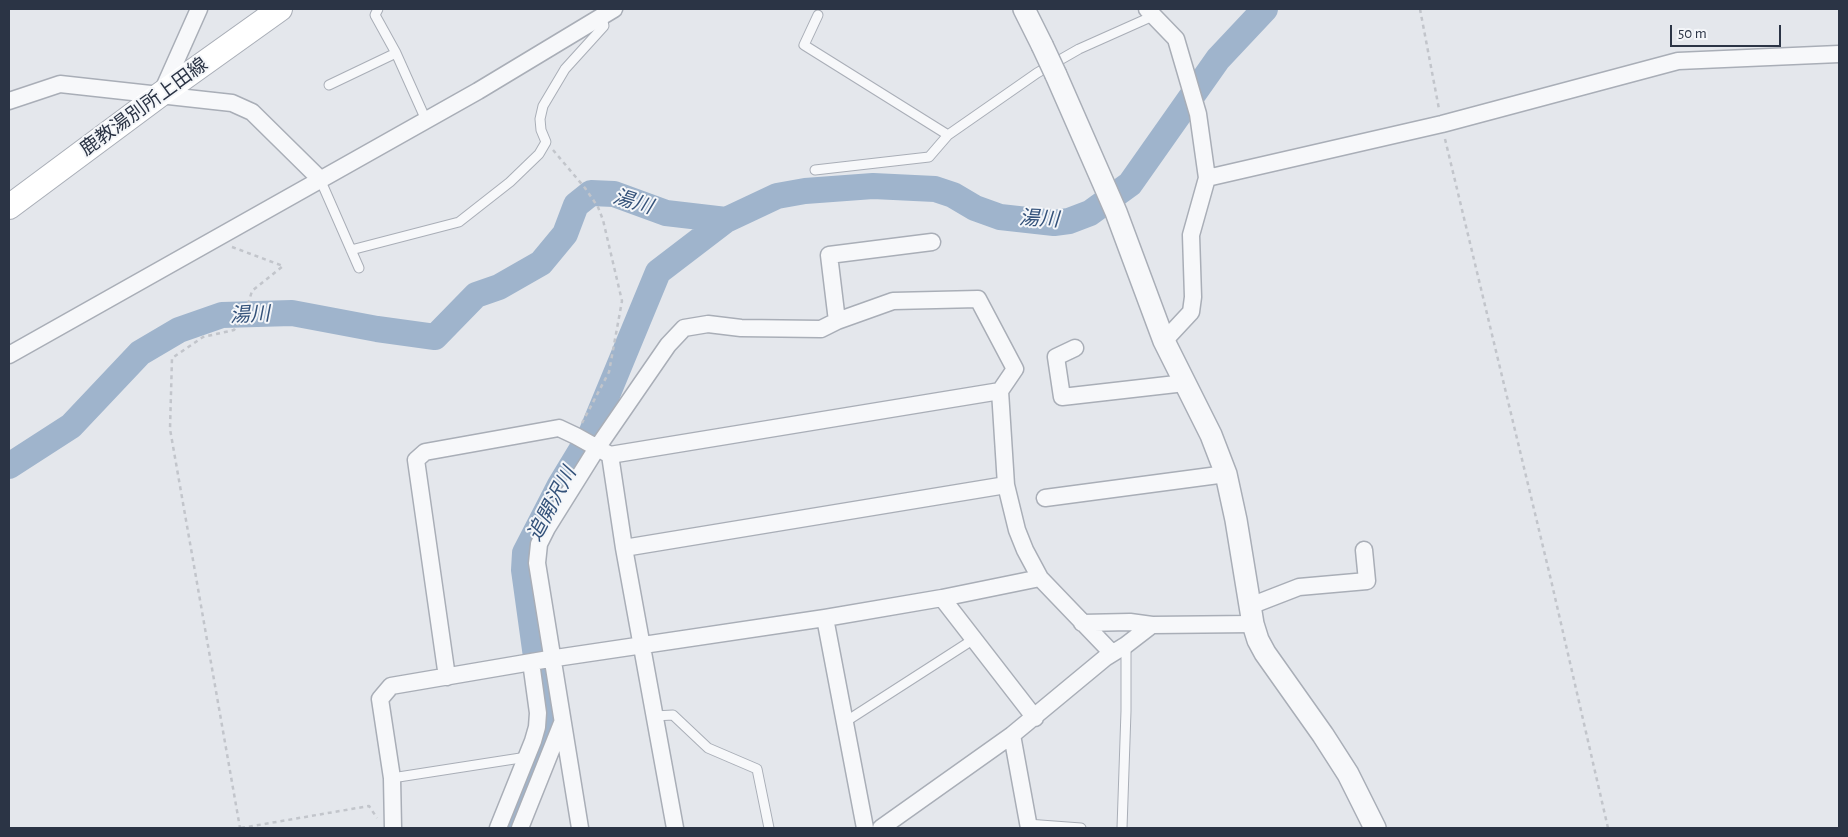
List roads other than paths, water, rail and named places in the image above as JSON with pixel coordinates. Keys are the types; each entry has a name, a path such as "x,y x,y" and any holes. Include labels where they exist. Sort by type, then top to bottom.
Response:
{"main road":[{"name":"鹿教湯別所上田線","path":"9,207 161,94 280,9"}],"street":[{"path":"161,94 198,9"},
{"path":"1024,9 1098,169 1164,341 1212,435 1226,474 1236,520 1251,615 1265,653 1348,774 1375,828"},
{"path":"9,355 478,91 605,11"},
{"path":"1150,12 1176,39 1198,114 1207,178 1191,235 1193,297 1191,312 1164,341"},
{"path":"1207,178 1442,124 1678,61 1839,54"},
{"path":"9,101 60,84 232,103 252,112 320,179"},
{"path":"837,321 829,255 932,242"},
{"path":"498,828 537,727 542,660 537,563 539,544 591,444 668,345 684,328 708,324 741,328 821,329 837,321 893,301 978,300 1015,369 1000,392 1006,485 1024,550 1040,578 1082,623 1119,649"},
{"path":"1075,348 1056,357 1062,397 1185,383"},
{"path":"447,677 416,460 424,452 559,428 591,444 1000,392"},
{"path":"591,444 624,548 675,828"},
{"path":"1045,498 1226,474"},
{"path":"624,548 1006,485"},
{"path":"1082,623 1130,622 1152,625 1251,615 1299,587 1367,581 1364,550"},
{"path":"386,825 392,778 380,699 391,686 542,660 825,618 942,598 1040,578"},
{"path":"942,598 1035,718"},
{"path":"825,618 865,828"},
{"path":"881,828 1035,718 1119,649 1152,625"},
{"path":"542,660 562,723 580,828"},
{"path":"520,828 562,723"},
{"path":"1012,735 1028,826"}],"lane":[{"path":"378,9 375,15 396,53 426,120"},
{"path":"351,250 458,222 510,182 539,154 546,142 541,130 540,119 543,106 565,69 604,26 605,11"},
{"path":"815,170 929,157 948,135 1037,73 1150,12"},
{"path":"818,15 804,45 948,135"},
{"path":"329,85 396,53"},
{"path":"320,179 359,268"},
{"path":"845,722 974,640"},
{"path":"1119,649 1126,711 1122,828"},
{"path":"654,716 673,715 708,748 756,769 769,828"},
{"path":"392,778 527,757"},
{"path":"1028,826 1081,828"}],"waterway":[{"name":"追開沢川","path":"506,828 547,729 546,701 537,664 524,570 525,553 560,485 591,434 658,272 726,220 777,196 805,191 873,186 935,189 953,195 975,208 1000,217 1054,223 1069,221 1090,213 1130,184 1218,59 1265,9"},
{"name":"湯川","path":"9,466 71,426 140,353 179,330 222,315 292,313 377,329 435,337 476,295 499,287 541,263 565,234 576,205 591,193 614,194 666,213 726,220"}]}
